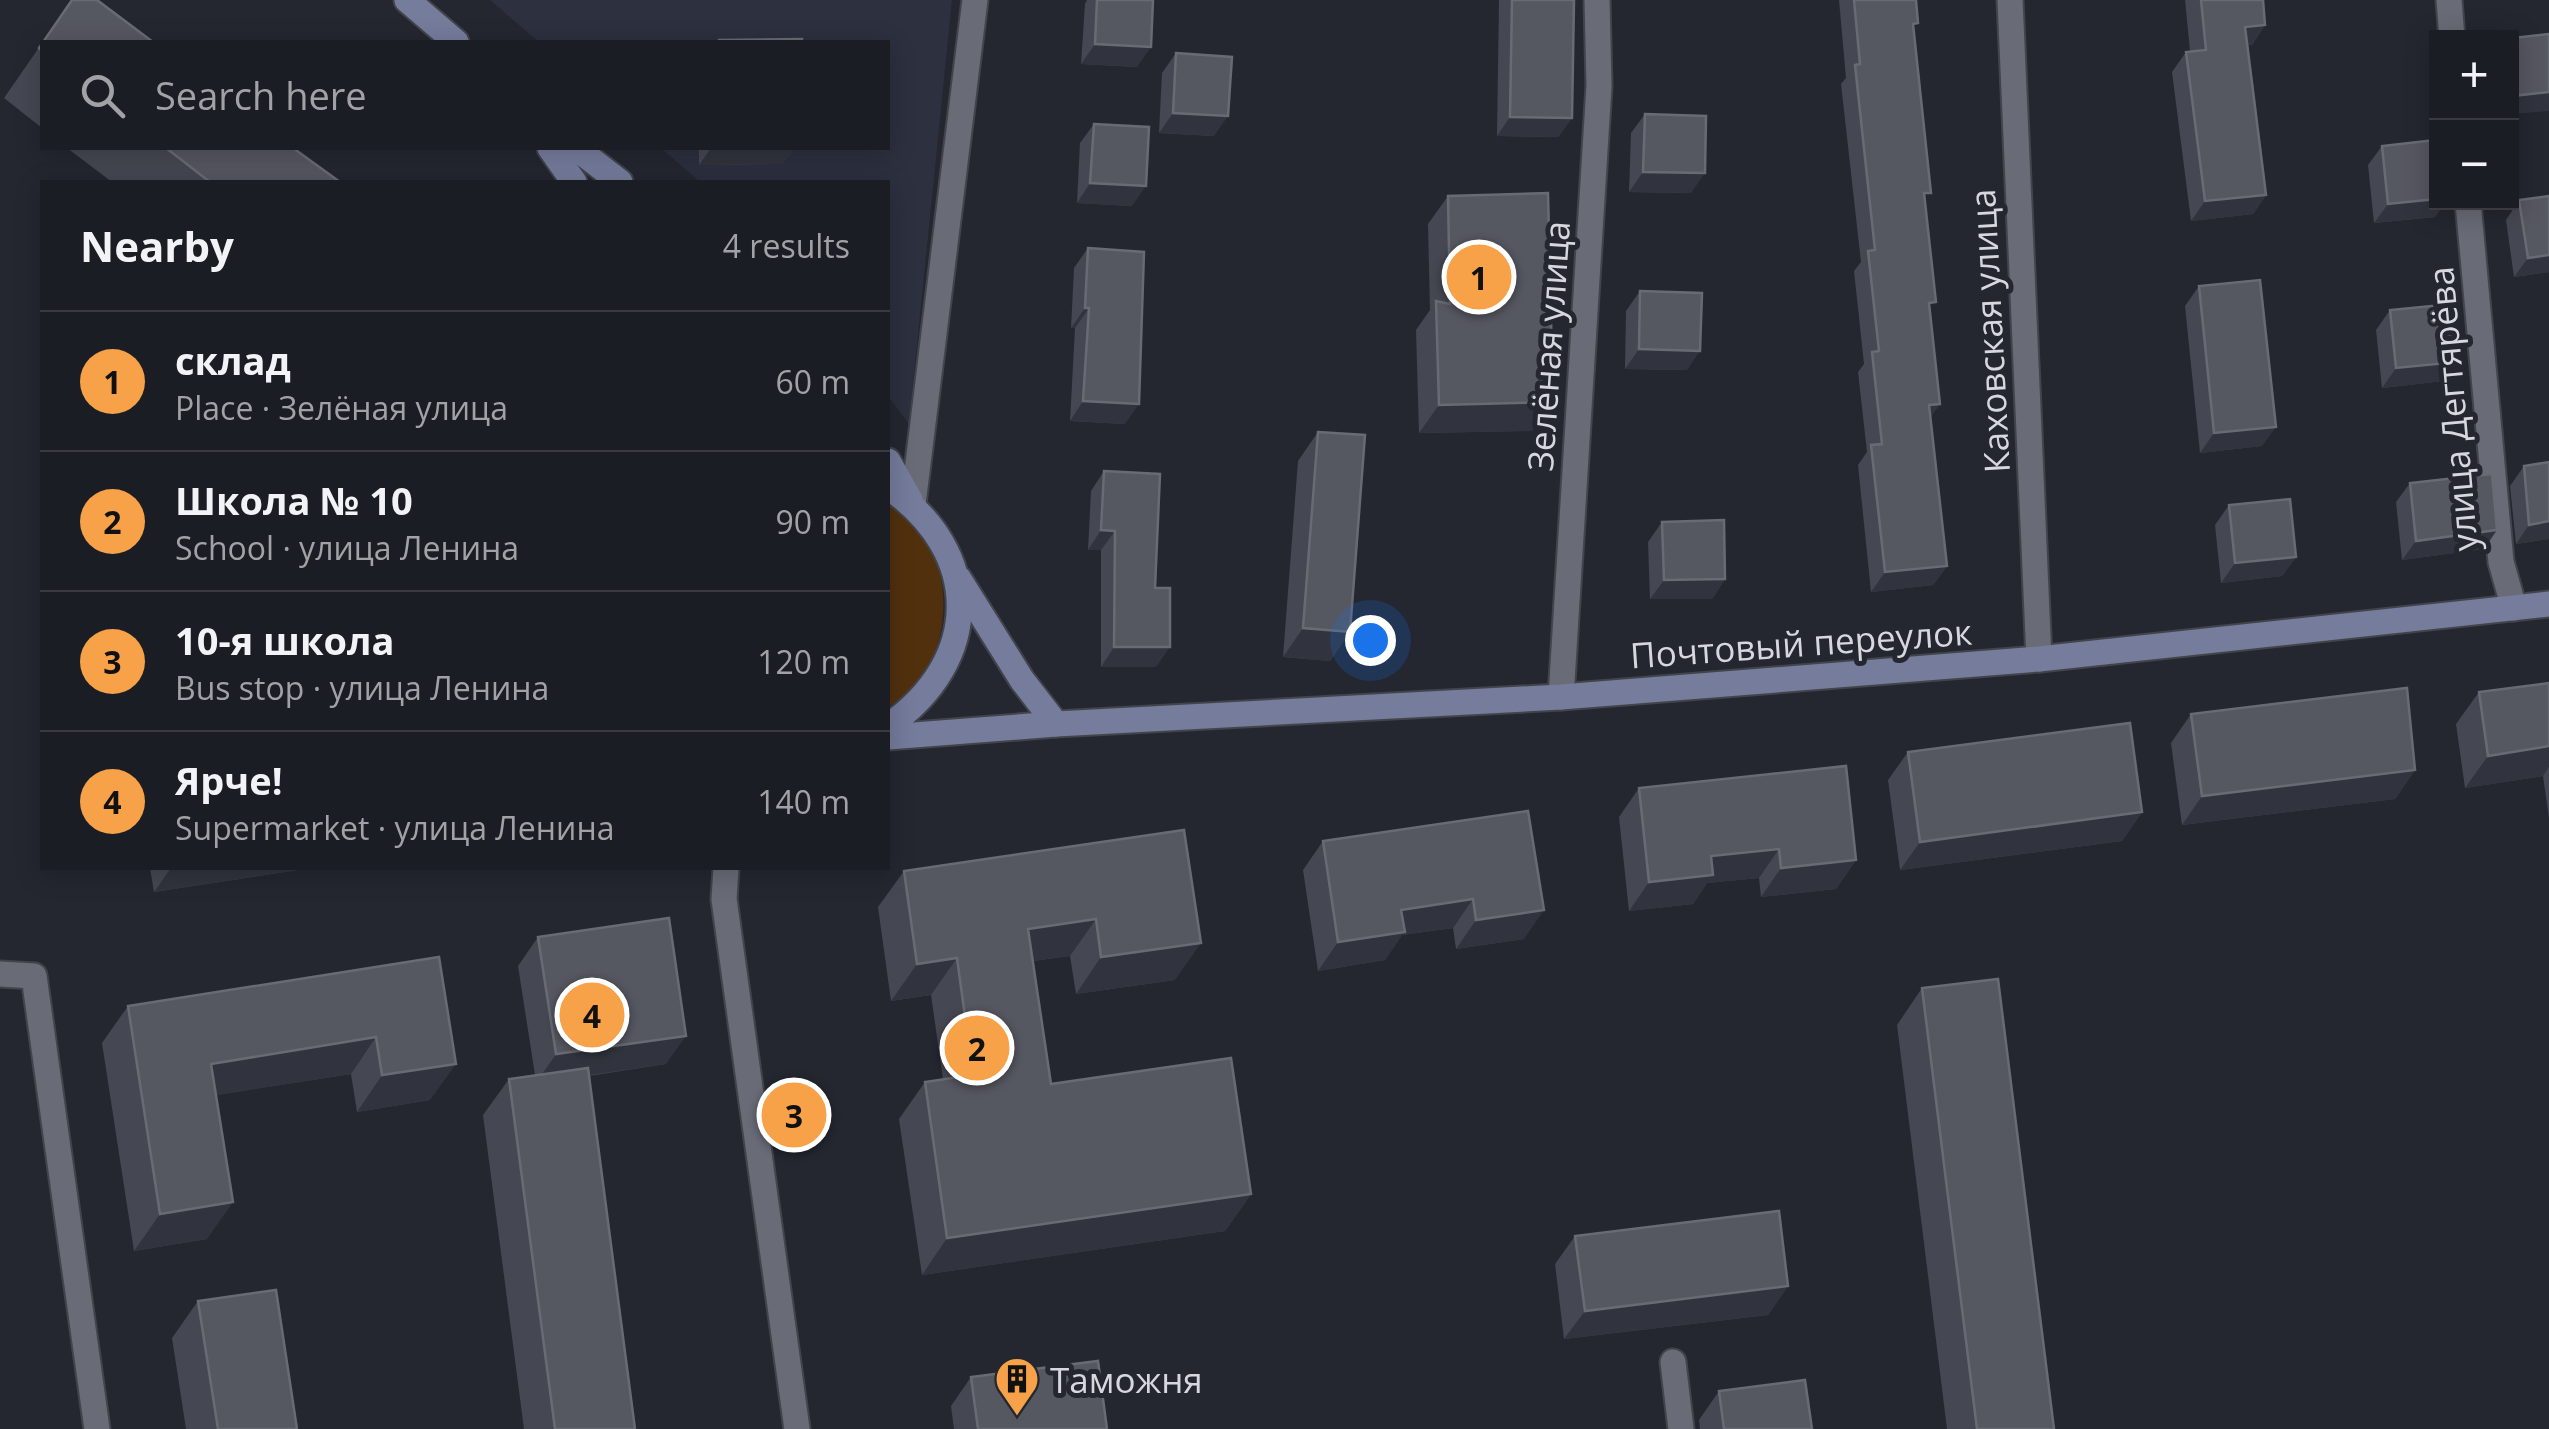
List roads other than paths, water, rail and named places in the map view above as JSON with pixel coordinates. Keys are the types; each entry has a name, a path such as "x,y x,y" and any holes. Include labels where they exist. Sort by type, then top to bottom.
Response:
{"main road":[{"path":"407,0 454,40"},
{"path":"551,150 573,180"},
{"path":"579,150 617,180"},
{"path":"890,465 913,504 938,534 955,572 1022,680 1056,724"},
{"path":"890,487 913,504"},
{"path":"890,724 922,699 941,674 954,646 959,611 955,572"},
{"name":"Почтовый переулок","path":"890,737 1562,697 2039,659 2549,604"}],"street":[{"path":"913,504 975,0"},
{"name":"Зелёная улица","path":"1562,697 1600,86 1597,0"},
{"name":"Каховская улица","path":"2010,0 2039,659"},
{"path":"2449,0 2451,30"},
{"name":"улица Дегтярёва","path":"2469,210 2501,562 2514,608"},
{"path":"714,870 724,899"},
{"path":"726,870 724,899 798,1429"},
{"path":"0,974 34,976 97,1429"},
{"path":"1673,1362 1681,1429"}],"place":[{"name":"склад","path":"1479,277"},
{"name":"Ярче!","path":"592,1015"},
{"name":"Школа № 10","path":"977,1048"},
{"name":"10-я школа","path":"794,1115"},
{"name":"Таможня","path":"1017,1417"}]}
